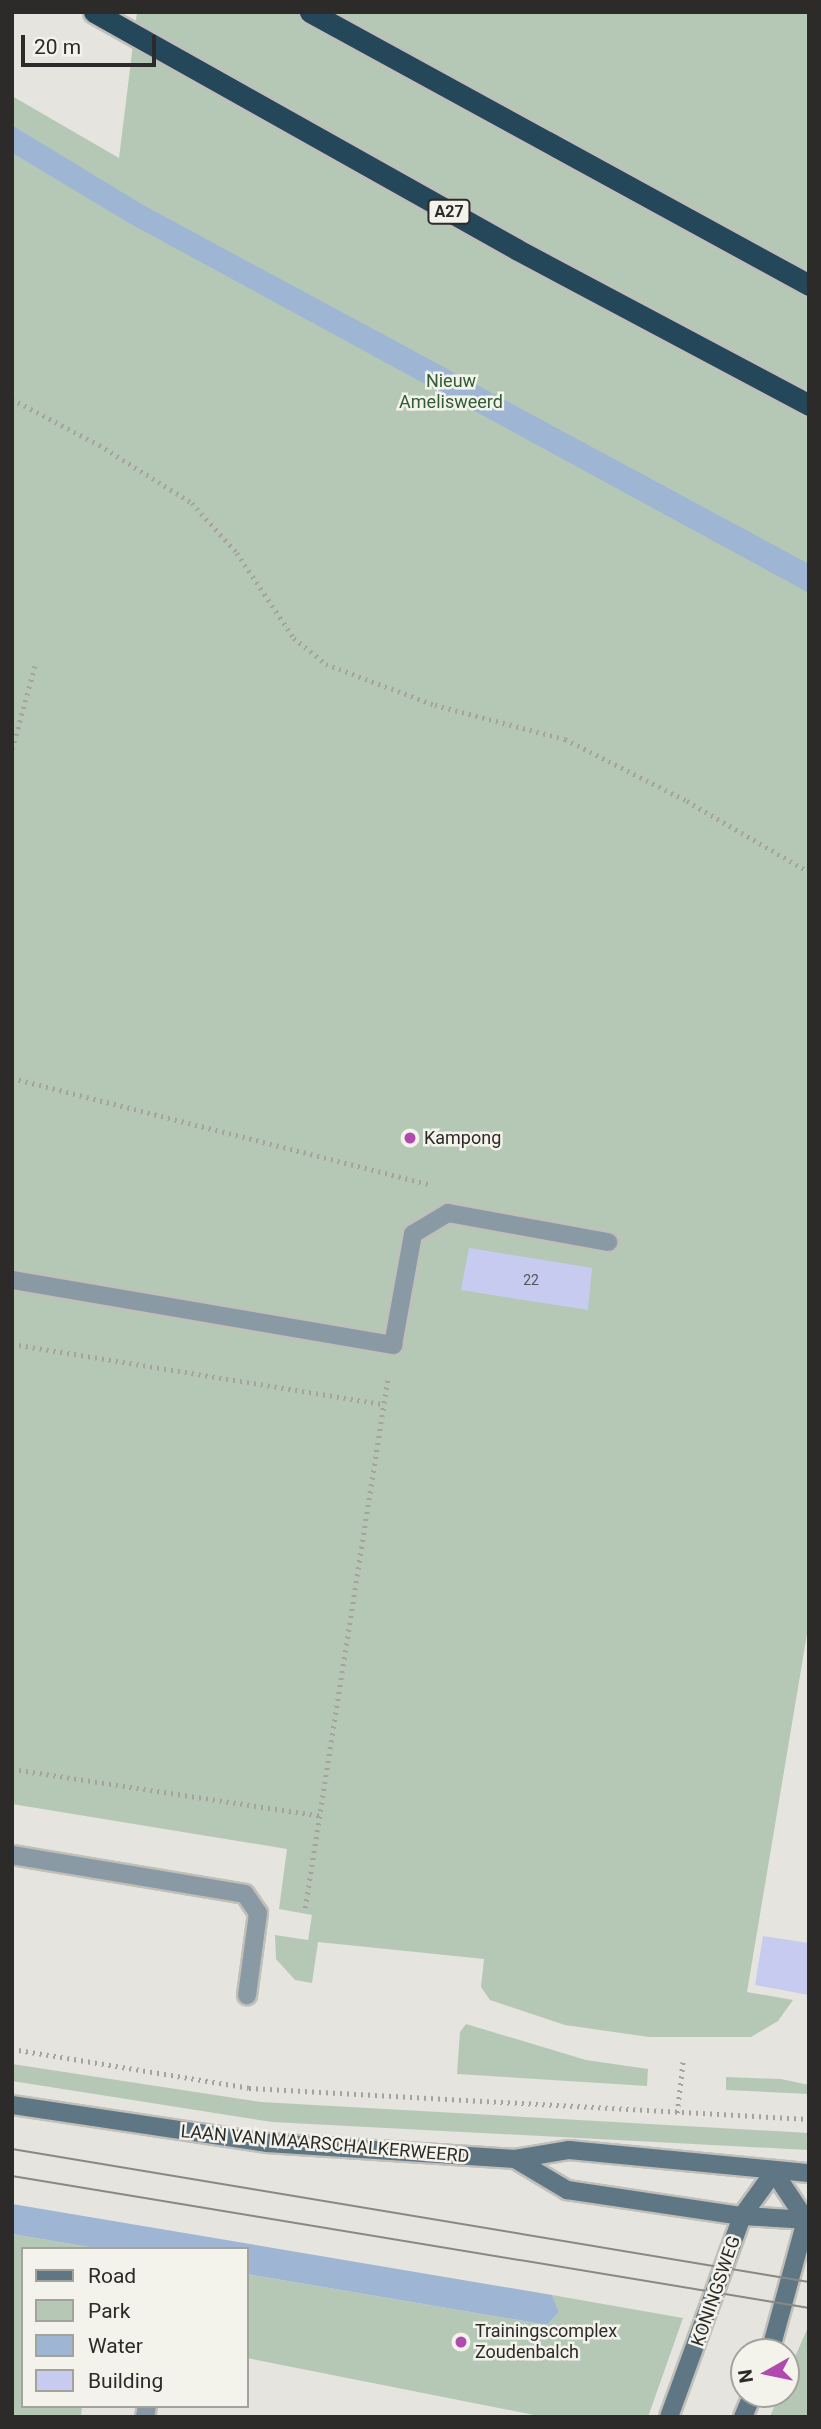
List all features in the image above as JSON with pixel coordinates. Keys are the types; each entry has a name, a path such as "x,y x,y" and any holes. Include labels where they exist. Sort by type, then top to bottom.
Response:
{"highway":[{"name":"A27","path":"94,12 516,249 809,405"},
{"path":"310,12 809,285"}],"main road":[{"name":"LAAN VAN MAARSCHALKERWEERD","path":"12,2105 267,2143 514,2159 569,2150 718,2162 774,2172"},
{"name":"LAAN VAN MAARSCHALKERWEERD","path":"514,2159 567,2190 742,2216 807,2220"},
{"path":"774,2172 809,2173"},
{"path":"774,2172 807,2220 774,2338"},
{"name":"KONINGSWEG","path":"669,2417 742,2216 774,2172"}],"lane":[{"path":"12,1280 393,1345 413,1234 448,1213 608,1242"},
{"path":"12,1855 245,1894 258,1913 247,1996"}],"path":[{"path":"12,399 99,445 192,503 231,544 294,638 326,664 435,705 565,739 663,788 809,872"},
{"path":"12,749 35,665"},
{"path":"12,1078 454,1191 448,1213"},
{"path":"12,1344 384,1404"},
{"path":"305,1908 322,1816 393,1345"},
{"path":"12,1769 322,1816"},
{"path":"12,2049 249,2088 809,2119"},
{"path":"677,2113 684,2060"}],"green space":[{"name":"Nieuw Amelisweerd","path":"137,12 809,12 809,1622 747,1992 793,2000 778,2021 751,2037 649,2037 565,2025 490,2000 481,1987 484,1959 318,1942 312,1983 295,1980 276,1959 275,1935 308,1940 312,1915 279,1909 287,1849 12,1804 12,153 112,212 115,189 12,125 12,96 119,158"},
{"path":"466,2024 586,2060 648,2069 647,2086 457,2074 460,2032"},
{"path":"12,2064 261,2102 809,2133 809,2150 272,2122 12,2081"},
{"path":"726,2077 781,2079 809,2085 809,2094 726,2090"},
{"path":"12,2234 89,2247 21,2247 21,2408 82,2408 81,2417 12,2417"},
{"name":"Trainingscomplex Zoudenbalch","path":"248,2274 547,2325 559,2312 552,2295 683,2318 648,2417 544,2417 248,2358"},
{"path":"809,2325 809,2417 770,2417 774,2408 800,2408 800,2345"}],"water":[{"path":"12,125 143,205 809,564 809,593 129,223 12,153"},
{"path":"12,2204 552,2295 559,2312 547,2325 248,2274 248,2247 89,2247 12,2234"}],"building":[{"path":"469,1248 592,1268 588,1310 461,1290"},
{"path":"763,1936 809,1943 809,1995 755,1985"}],"tram line":[{"path":"12,2149 809,2282"},
{"path":"12,2176 809,2308"}],"place":[{"name":"Kampong","path":"410,1138"},
{"name":"Trainingscomplex Zoudenbalch","path":"461,2342"}]}
